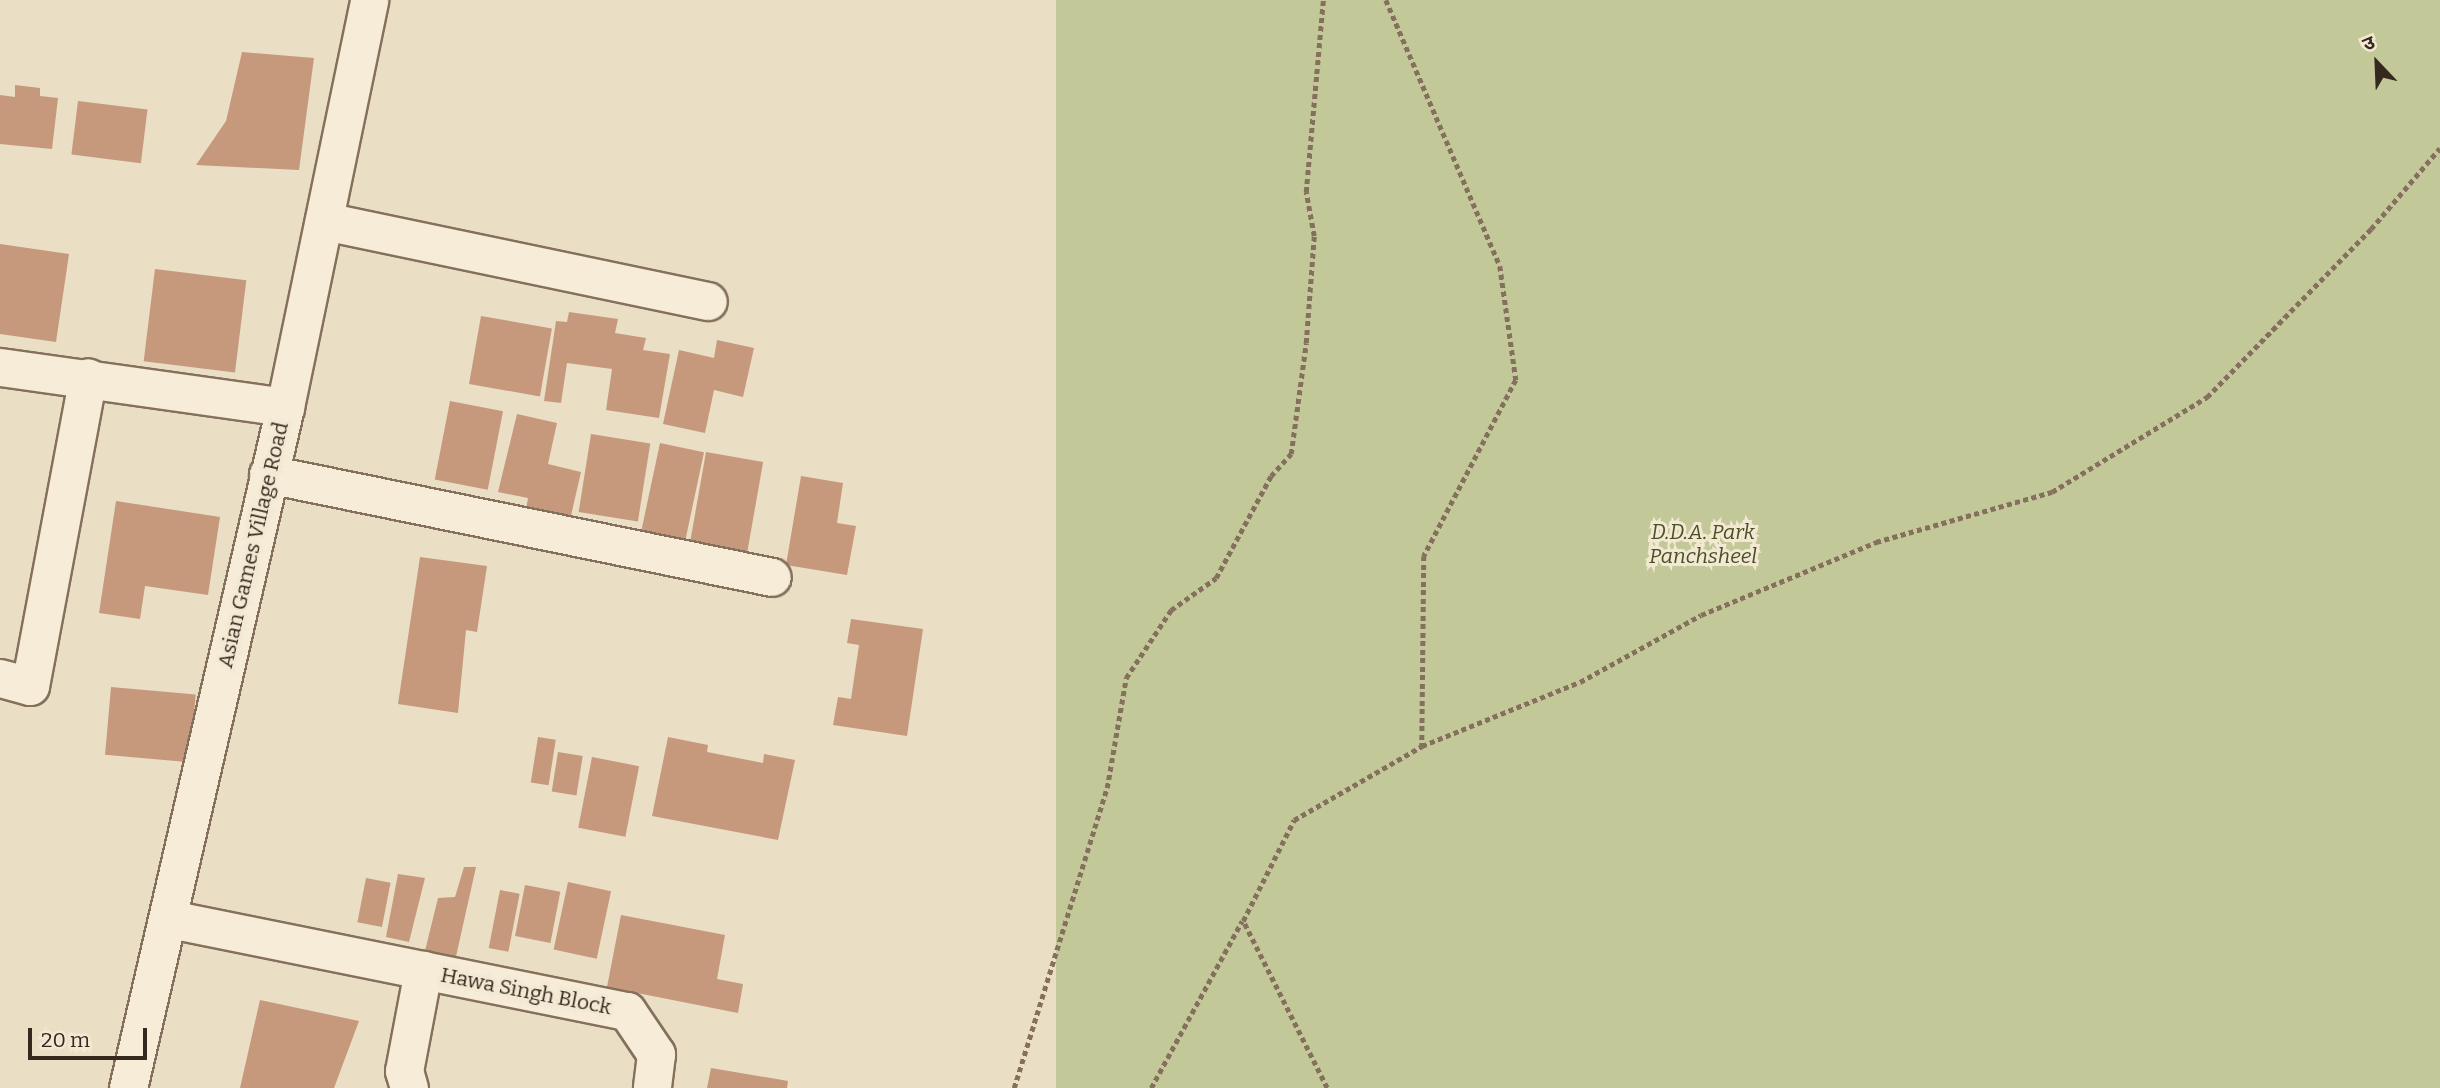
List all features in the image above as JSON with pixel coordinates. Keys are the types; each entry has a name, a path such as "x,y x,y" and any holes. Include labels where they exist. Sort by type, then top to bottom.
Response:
{"street":[{"name":"Asian Games Village Road","path":"128,1088 170,919 285,407 369,0"},
{"path":"324,221 708,301"},
{"path":"0,367 88,377 285,407"},
{"path":"0,678 30,686 88,377"},
{"path":"268,474 772,577"},
{"name":"Hawa Singh Block","path":"170,919 626,1011 656,1054 652,1088"},
{"name":"Hawa Singh Block","path":"409,1088 404,1071 423,970"}],"path":[{"path":"1014,1088 1107,788 1126,678 1171,610 1216,578 1270,476 1290,454 1313,249 1306,192 1323,0"},
{"path":"1386,0 1500,266 1516,380 1424,556 1422,746"},
{"path":"1151,1088 1294,820 1422,746 1580,681 1701,615 1876,542 2053,492 2207,397 2371,229 2440,148"},
{"path":"1243,920 1327,1088"}],"green space":[{"name":"D.D.A. Park Panchsheel","path":"1056,0 2440,0 2440,1088 1056,1088"}],"building":[{"path":"242,52 314,58 299,170 196,165 226,121"},
{"path":"15,85 40,88 40,96 58,98 52,149 0,144 0,95 15,97"},
{"path":"78,101 147,110 141,163 71,155"},
{"path":"0,244 69,254 56,342 0,334"},
{"path":"155,269 246,280 235,373 144,361"},
{"path":"569,312 618,319 615,333 646,338 643,350 670,354 659,418 606,410 612,369 567,363 561,403 544,401 556,321 567,322"},
{"path":"481,316 552,329 540,396 469,384"},
{"path":"717,340 754,348 743,397 714,390 705,433 663,424 679,350 714,358"},
{"path":"450,401 503,411 488,490 435,480"},
{"path":"517,414 557,423 548,464 581,472 570,520 526,510 528,498 498,492"},
{"path":"591,434 650,443 638,521 579,512"},
{"path":"660,443 704,452 683,552 639,543"},
{"path":"706,452 763,462 747,553 690,543"},
{"path":"801,476 843,483 837,523 856,526 847,575 786,565"},
{"path":"116,501 220,517 208,595 145,586 140,619 99,613"},
{"path":"420,557 487,566 477,632 466,630 458,713 398,704"},
{"path":"851,619 923,629 907,736 833,725 838,697 851,699 859,645 847,643"},
{"path":"111,687 196,694 190,762 105,755"},
{"path":"538,737 556,740 549,785 531,782"},
{"path":"668,737 708,745 707,752 763,763 764,754 795,760 778,840 652,816"},
{"path":"558,752 583,756 576,795 552,792"},
{"path":"592,757 639,766 625,837 578,828"},
{"path":"464,867 476,867 455,961 424,955 438,898 455,897"},
{"path":"398,874 425,878 409,942 386,937"},
{"path":"366,878 391,883 382,927 357,922"},
{"path":"568,882 611,891 597,959 554,949"},
{"path":"525,885 560,892 550,943 515,936"},
{"path":"500,890 520,894 508,952 489,948"},
{"path":"621,915 725,935 717,979 743,984 738,1013 607,987"},
{"path":"260,1000 359,1021 334,1088 240,1088"},
{"path":"711,1068 788,1081 787,1088 707,1088"}]}
